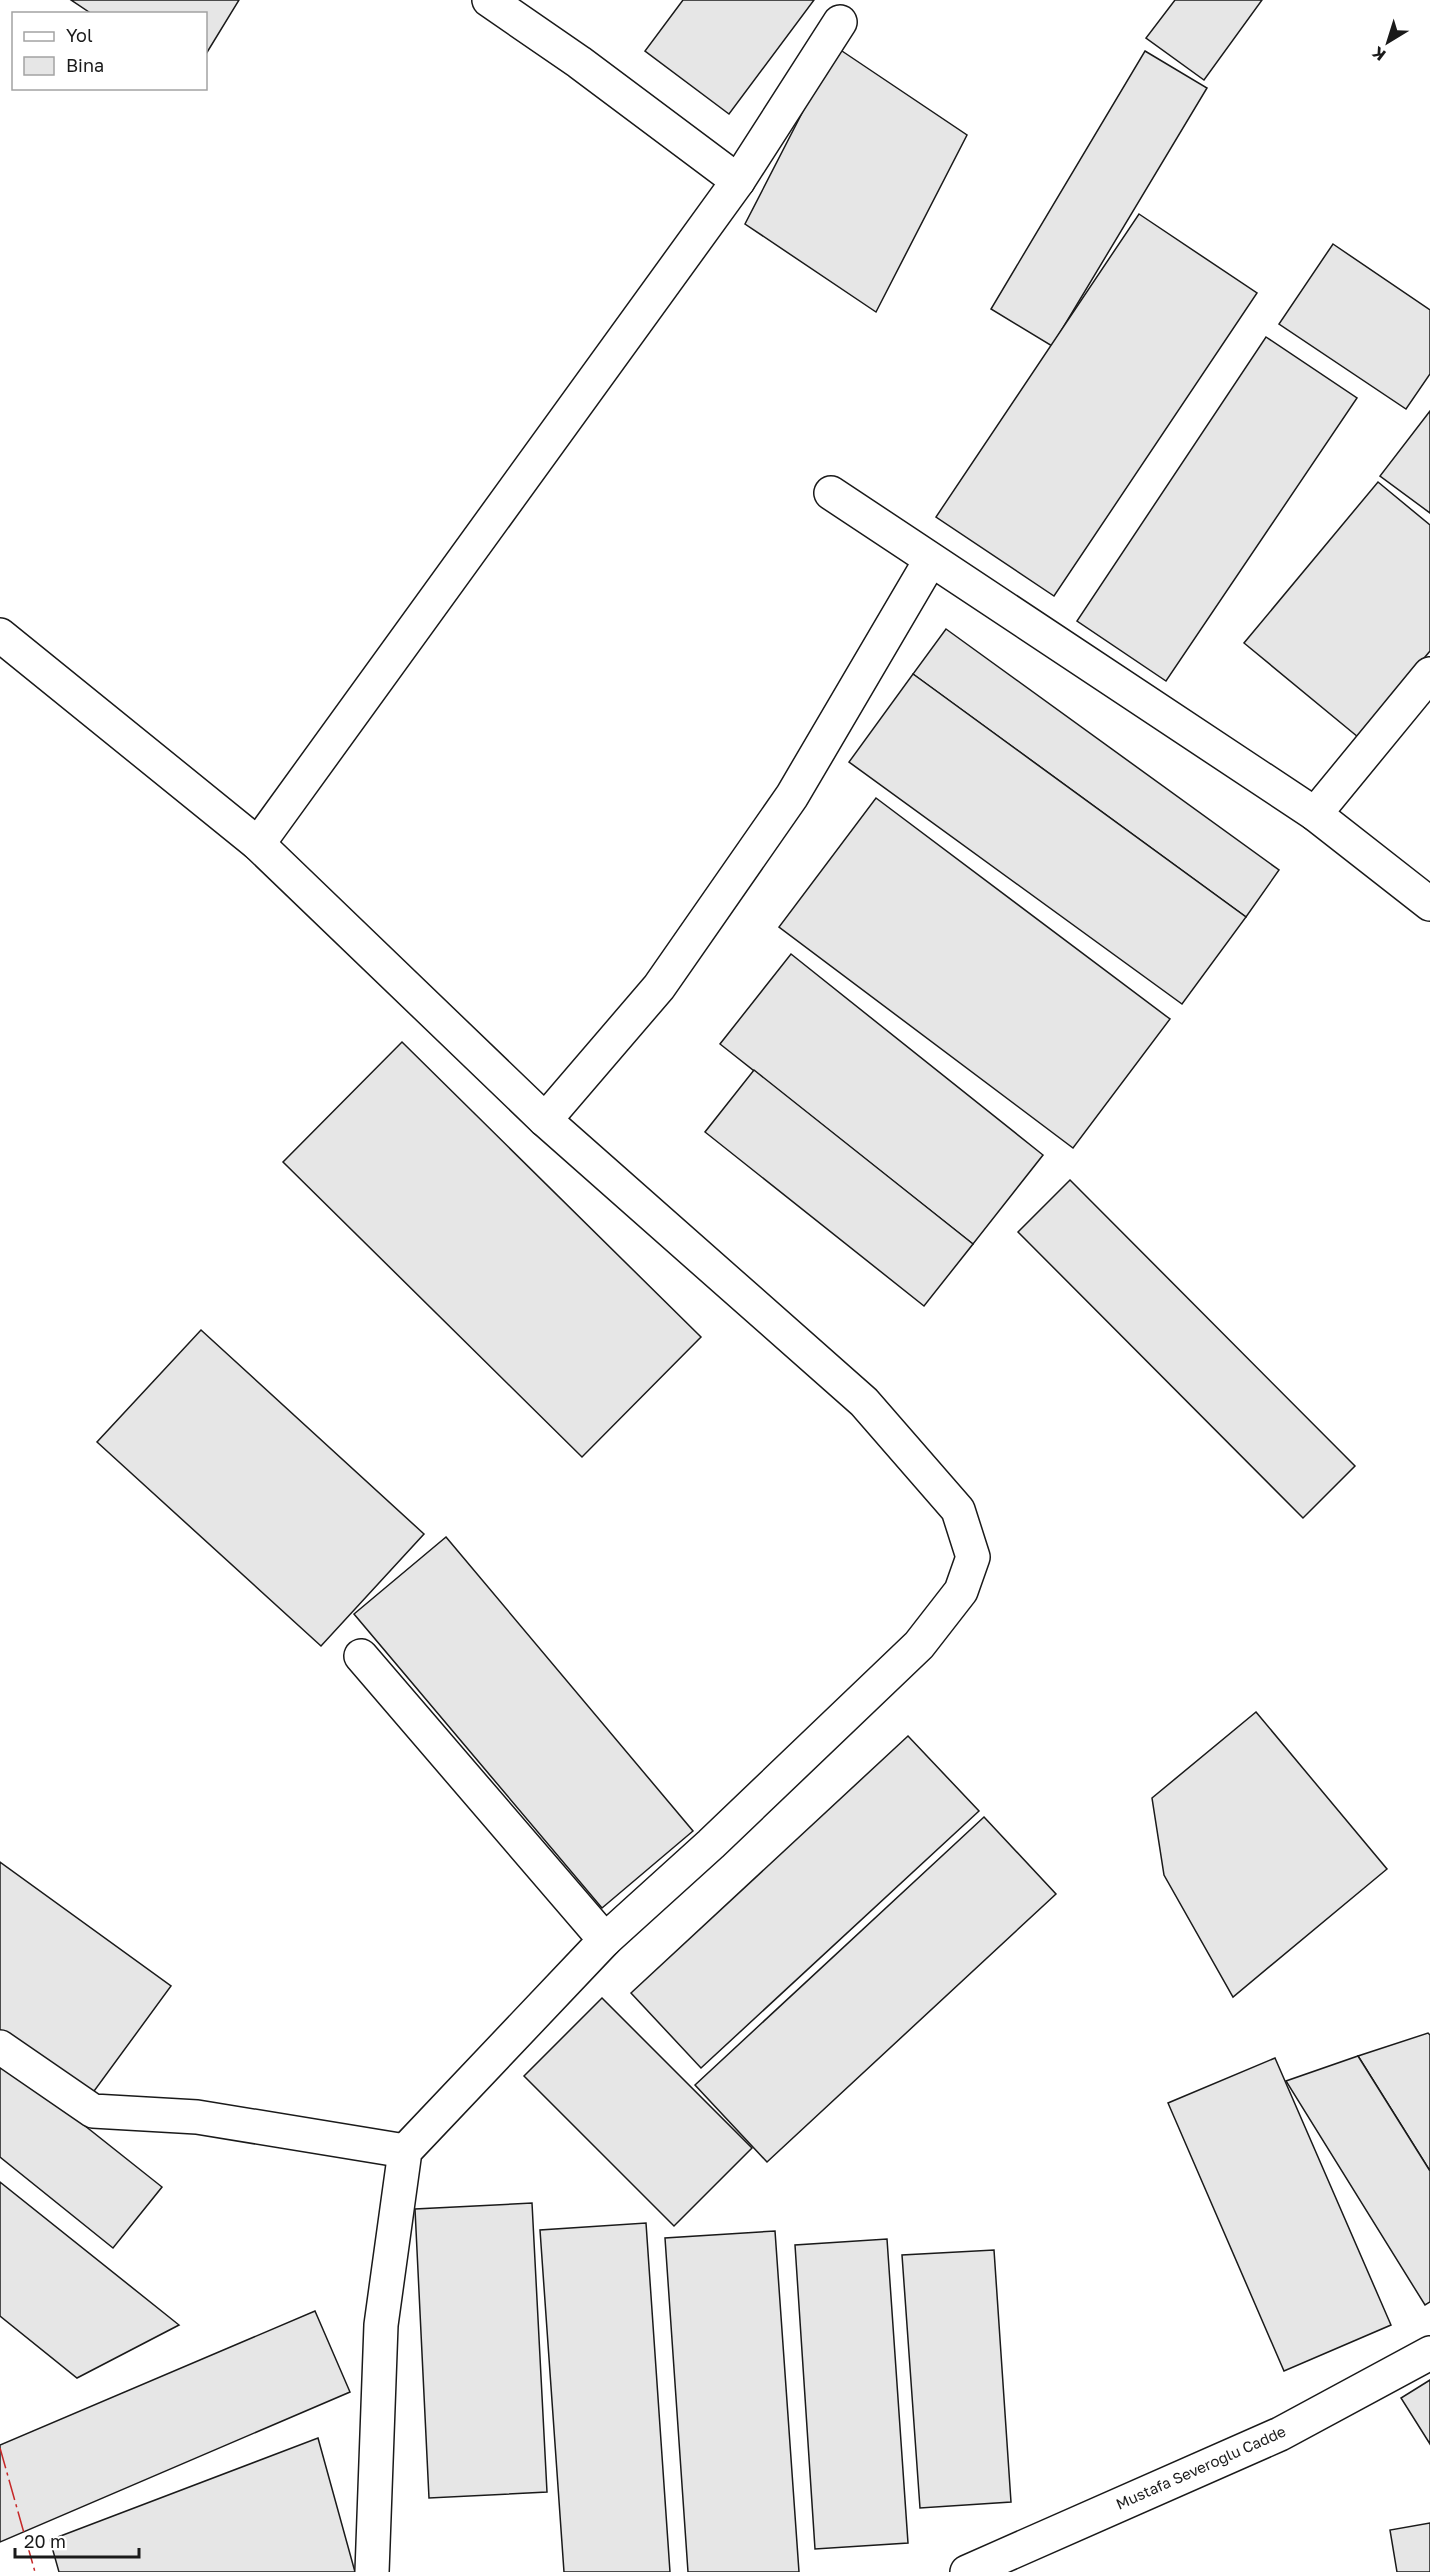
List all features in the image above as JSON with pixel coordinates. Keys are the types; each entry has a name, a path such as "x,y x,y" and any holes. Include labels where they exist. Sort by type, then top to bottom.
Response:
{"street":[{"path":"489,0 579,62 738,181"},
{"path":"258,844 738,181 840,22"},
{"path":"831,493 930,561 1315,814 1430,904"},
{"path":"545,1120 659,987 786,805 930,561"},
{"path":"0,635 258,844 545,1120 864,1402 958,1510 974,1557 961,1591 919,1645 711,1844 605,1940 405,2151 381,2325 372,2572"},
{"path":"1315,814 1430,674"},
{"path":"362,1656 605,1940"},
{"path":"0,2047 93,2111 197,2117 405,2151"},
{"name":"Mustafa Severoğlu Cadde","path":"977,2570 1280,2434 1430,2353"}],"building":[{"path":"71,0 239,0 207,52 207,12 89,12"},
{"path":"683,0 814,0 729,114 645,51"},
{"path":"1175,0 1262,0 1204,80 1146,38"},
{"path":"836,47 967,135 876,312 745,224"},
{"path":"1145,51 1207,88 1052,346 991,309"},
{"path":"1139,214 1257,293 1054,596 936,517"},
{"path":"1333,244 1430,310 1430,374 1406,409 1279,324"},
{"path":"1266,337 1357,398 1166,681 1077,621"},
{"path":"1430,411 1430,513 1380,476"},
{"path":"1378,482 1430,525 1430,651 1358,737 1244,643"},
{"path":"946,629 1279,870 1246,917 913,674"},
{"path":"913,674 1246,917 1182,1004 849,762"},
{"path":"876,798 1170,1019 1073,1148 779,927"},
{"path":"791,954 1043,1155 973,1244 720,1044"},
{"path":"402,1042 701,1337 582,1457 283,1162"},
{"path":"754,1070 973,1244 924,1306 705,1132"},
{"path":"1070,1180 1355,1466 1303,1518 1018,1232"},
{"path":"201,1330 424,1534 321,1646 97,1442"},
{"path":"446,1537 693,1831 602,1908 354,1614"},
{"path":"1256,1712 1387,1869 1233,1997 1164,1875 1152,1798"},
{"path":"908,1736 979,1811 701,2068 631,1993"},
{"path":"984,1817 1056,1894 767,2162 695,2085"},
{"path":"0,1862 171,1986 89,2098 0,2033"},
{"path":"602,1998 752,2148 674,2226 524,2076"},
{"path":"1428,2033 1430,2035 1430,2171 1358,2056"},
{"path":"1358,2056 1430,2171 1430,2302 1425,2305 1286,2081"},
{"path":"1275,2058 1391,2325 1284,2371 1168,2103"},
{"path":"0,2063 17,2072 162,2187 113,2248 0,2157"},
{"path":"0,2182 179,2325 77,2378 0,2316"},
{"path":"532,2203 547,2492 429,2498 415,2209"},
{"path":"646,2223 670,2572 564,2572 540,2230"},
{"path":"775,2231 799,2572 688,2572 665,2238"},
{"path":"887,2239 908,2543 815,2549 795,2245"},
{"path":"994,2250 1011,2502 920,2508 902,2255"},
{"path":"315,2311 350,2392 0,2542 0,2445"},
{"path":"1430,2380 1430,2444 1401,2398"},
{"path":"318,2438 355,2572 59,2572 50,2540"},
{"path":"1430,2523 1430,2572 1397,2572 1390,2530"}],"power":[{"path":"0,2448 35,2572"}]}
